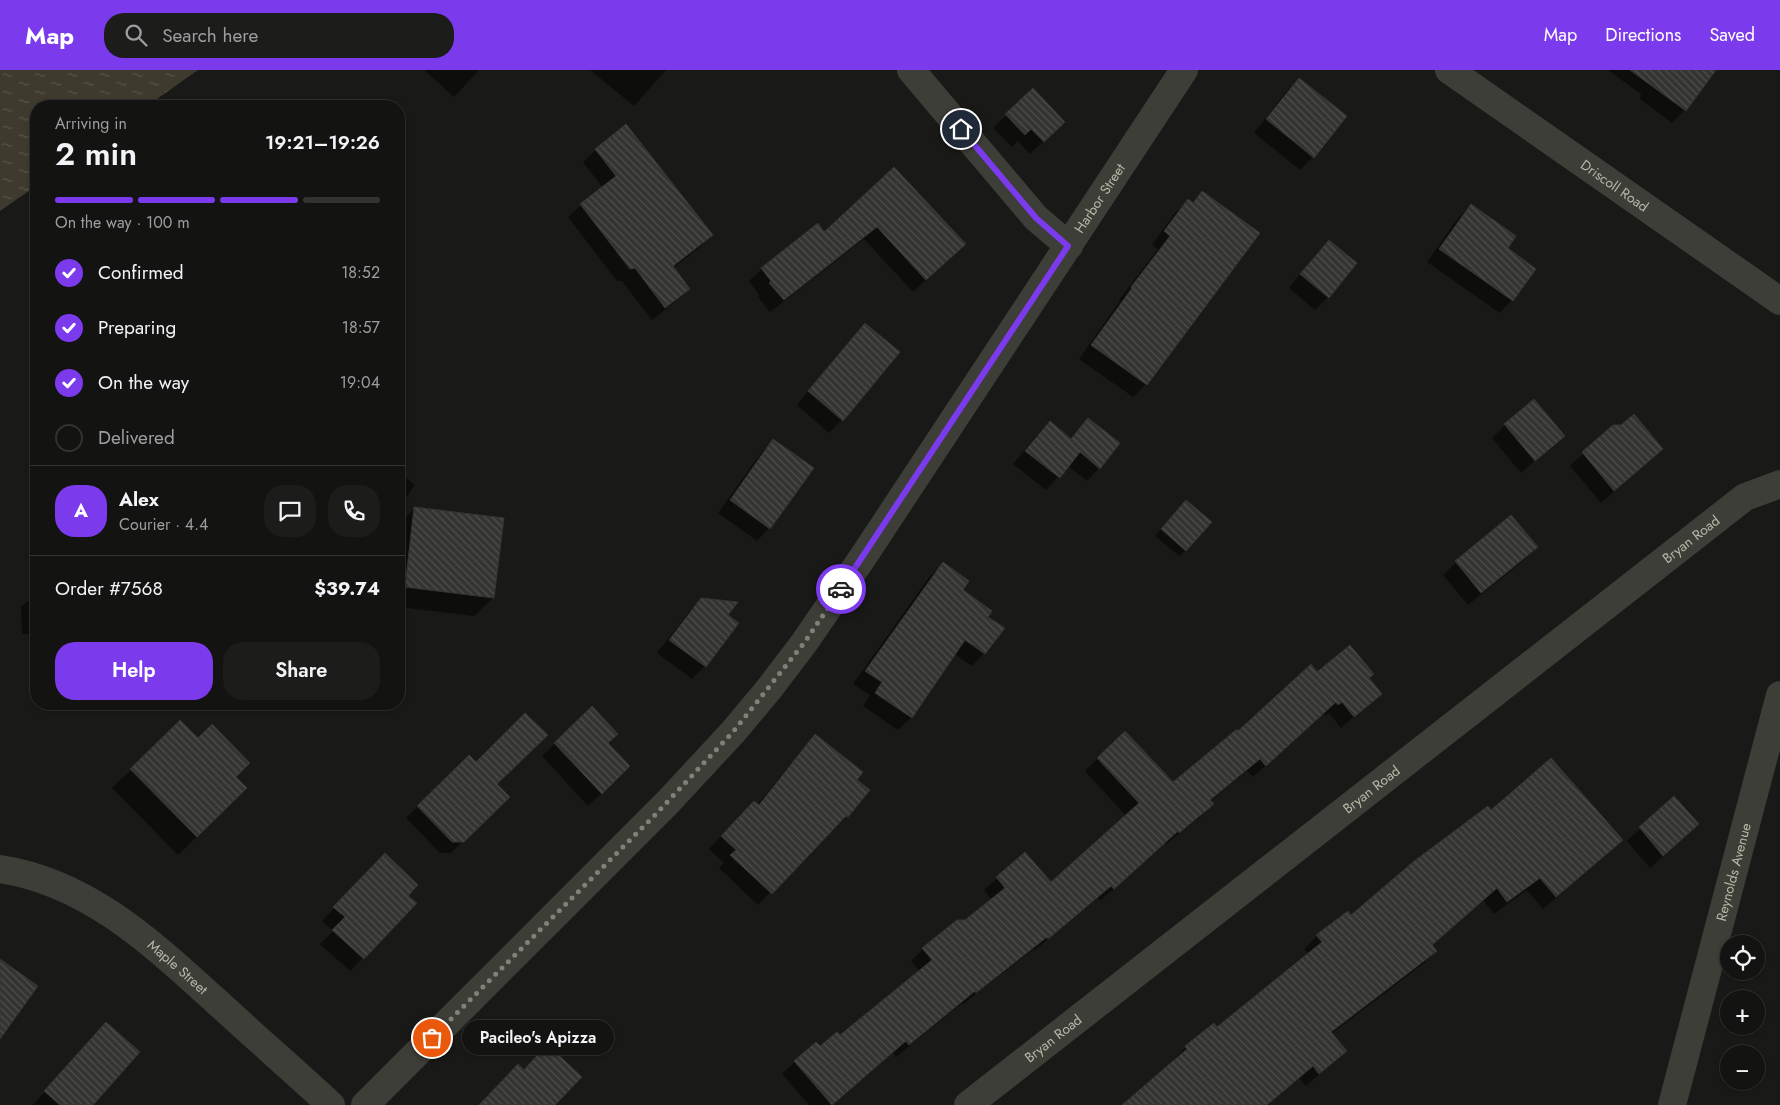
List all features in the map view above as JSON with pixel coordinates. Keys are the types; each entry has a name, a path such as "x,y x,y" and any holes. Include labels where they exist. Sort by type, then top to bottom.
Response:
{"street":[{"path":"911,70 1036,218 1068,246"},
{"name":"Harbor Street","path":"365,1105 668,802 733,732 763,696 804,643 863,557 1184,70"},
{"name":"Driscoll Road","path":"1449,70 1780,301"},
{"name":"Bryan Road","path":"968,1105 1745,497 1780,484"},
{"name":"Reynolds Avenue","path":"1672,1105 1780,695"},
{"name":"Maple Street","path":"0,868 20,872 65,888 107,910 163,953 331,1105"}],"water":[{"path":"0,70 198,70 156,100 30,100 30,190 0,211"}],"building":[{"path":"1630,70 1716,70 1686,111"},
{"path":"1299,78 1347,116 1314,158 1266,119"},
{"path":"1033,88 1065,122 1044,142 1031,129 1025,135 1005,114"},
{"path":"626,124 713,235 673,266 690,289 665,308 635,268 630,269 580,204 616,176 595,149"},
{"path":"894,167 966,244 926,280 877,227 784,300 769,283 771,281 761,268 818,223 824,232"},
{"path":"1202,191 1260,233 1147,385 1091,345 1131,287 1170,236 1164,231 1188,199 1193,203"},
{"path":"1471,204 1516,236 1508,248 1536,269 1513,301 1439,249"},
{"path":"1329,240 1357,263 1329,298 1300,274"},
{"path":"865,323 900,352 843,421 808,391"},
{"path":"1534,399 1565,436 1535,461 1504,424"},
{"path":"1634,414 1663,449 1614,491 1582,452 1613,425 1621,425"},
{"path":"1088,418 1120,443 1100,469 1080,452 1060,478 1025,451 1050,421 1071,439"},
{"path":"773,439 814,468 770,529 730,500"},
{"path":"1186,500 1212,522 1186,551 1161,529"},
{"path":"414,507 504,518 494,598 405,587"},
{"path":"1511,515 1538,547 1481,593 1455,561"},
{"path":"943,562 969,581 963,590 992,611 988,617 1005,628 985,654 965,640 912,718 875,693 882,682 865,671"},
{"path":"701,598 738,602 728,615 739,623 706,667 669,640"},
{"path":"1350,645 1374,674 1369,678 1382,694 1354,717 1342,702 1338,705 1336,702 1266,766 1260,759 1210,800 1214,804 1179,833 1178,831 1114,889 1111,886 1048,939 1047,937 976,993 975,991 909,1045 906,1041 832,1105 794,1061 816,1042 820,1046 837,1032 840,1035 932,960 922,948 957,920 965,920 1005,888 996,877 1025,852 1051,882 1139,803 1097,758 1125,731 1173,782 1237,729 1238,731 1311,664 1317,672"},
{"path":"592,706 618,734 608,743 630,766 602,794 554,743"},
{"path":"525,713 548,735 497,784 510,797 464,842 452,842 417,806 469,755 476,762"},
{"path":"180,720 198,738 212,724 250,763 236,777 247,788 197,837 130,769"},
{"path":"815,734 863,772 857,780 870,790 848,817 846,816 772,894 730,855 736,850 721,836 754,801 759,805"},
{"path":"1551,758 1623,840 1556,897 1540,878 1507,902 1497,888 1432,945 1437,951 1331,1032 1347,1051 1319,1074 1313,1066 1267,1105 1122,1105 1187,1049 1185,1046 1214,1023 1217,1027 1322,942 1316,935 1348,911 1351,915 1413,862 1488,806 1491,810"},
{"path":"1674,796 1699,824 1663,856 1639,827"},
{"path":"385,853 418,885 408,896 417,903 364,959 332,930 345,917 333,907"},
{"path":"0,959 38,986 0,1039"},
{"path":"106,1022 140,1052 93,1105 60,1105 44,1091"},
{"path":"547,1044 582,1077 555,1105 479,1105 518,1064 524,1070"}],"way so far":[{"path":"432,1038 668,802 733,732 804,643 841,589"}],"place":[{"name":"Pacileo's Apizza","path":"432,1038"}],"route":[{"path":"841,589 1068,246 1036,218 961,129"}]}
